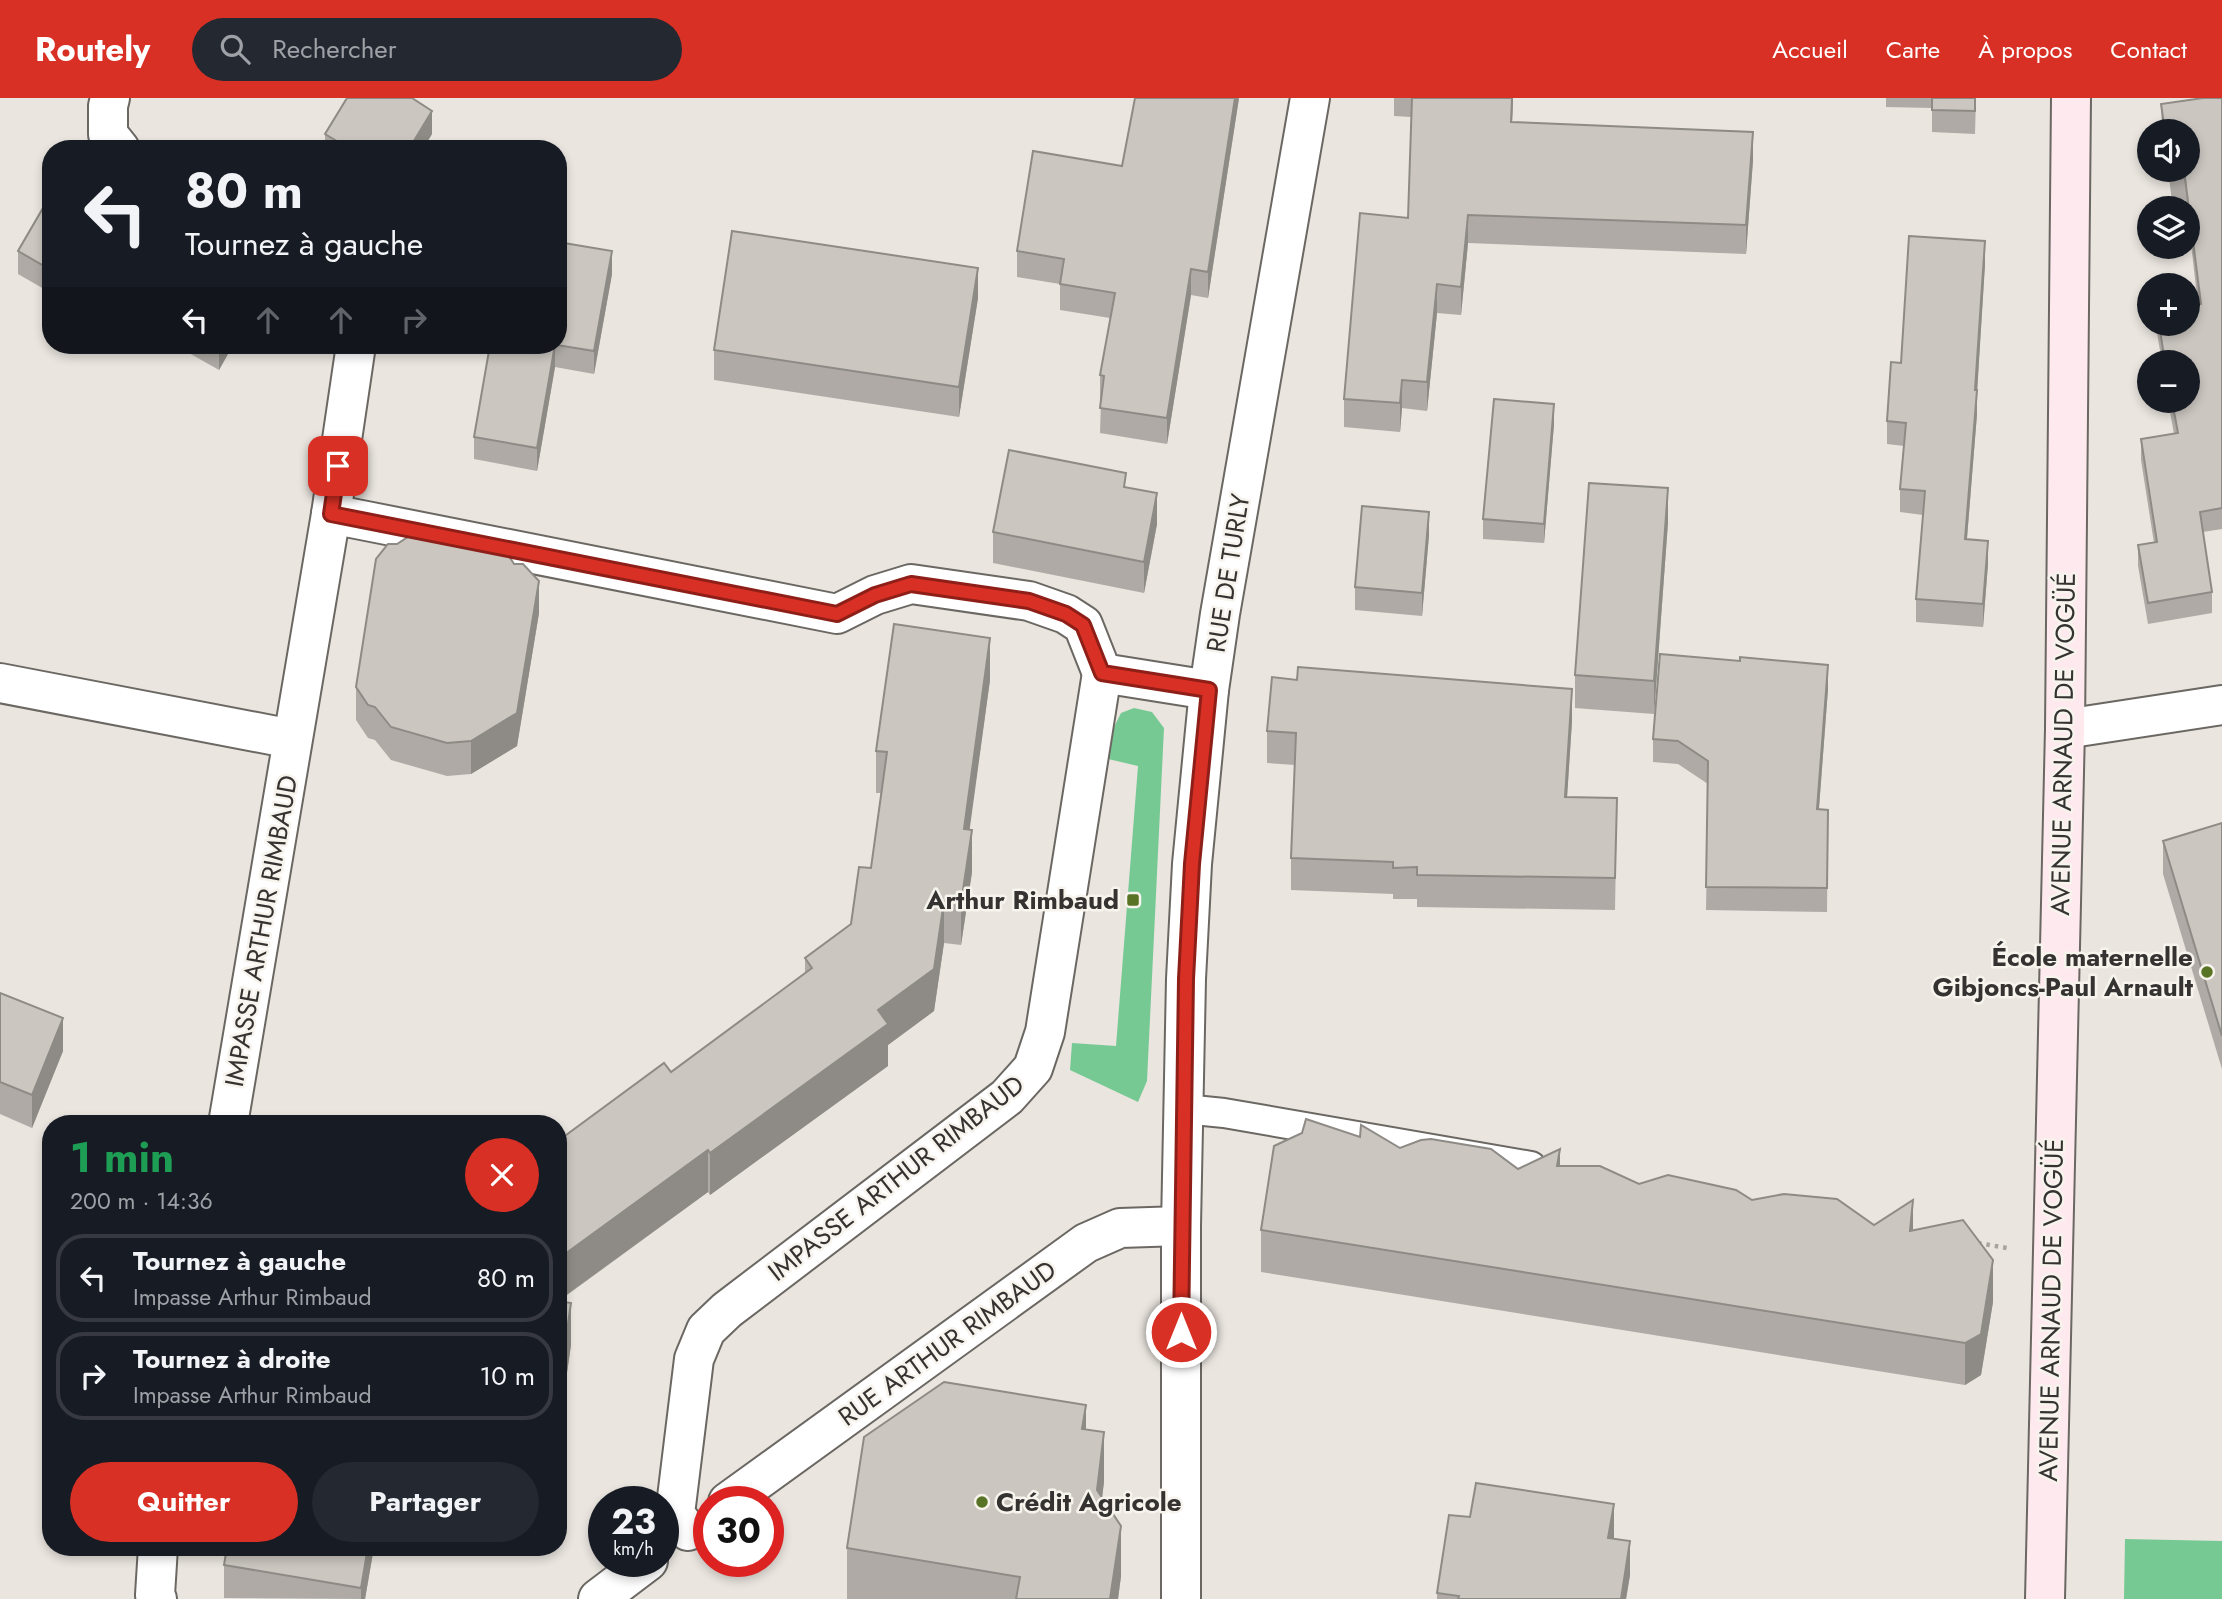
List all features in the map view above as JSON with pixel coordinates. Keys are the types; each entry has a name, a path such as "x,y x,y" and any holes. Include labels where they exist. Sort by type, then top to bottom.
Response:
{"street":[{"path":"110,98 108,134 113,140"},
{"name":"RUE DE TURLY","path":"1181,1599 1181,1226 1186,979 1192,864 1209,690 1222,600 1310,98"},
{"name":"AVENUE ARNAUD DE VOGÜÉ","path":"2045,1599 2065,729 2071,98"},
{"name":"IMPASSE ARTHUR RIMBAUD","path":"229,1115 331,514 355,354"},
{"path":"331,514 837,614 875,595 911,584 1029,601 1066,614 1083,625 1102,673 1209,690"},
{"name":"IMPASSE ARTHUR RIMBAUD","path":"687,1532 675,1514 694,1359 706,1330 727,1310 1007,1097 1033,1068 1045,1032 1102,673"},
{"name":"IMPASSE ARTHUR RIMBAUD","path":"0,683 292,739"},
{"path":"2065,729 2222,705"},
{"name":"RUE ARTHUR RIMBAUD","path":"750,1486 1086,1243 1120,1228 1181,1226"},
{"path":"157,1556 157,1599"},
{"path":"598,1599 627,1577"}],"lane":[{"path":"1184,1109 1224,1113 1531,1166"}],"path":[{"path":"1970,1242 2053,1256"}],"green space":[{"path":"1134,708 1152,712 1164,728 1147,1081 1138,1102 1070,1070 1072,1043 1116,1046 1138,766 1104,758 1121,713"},
{"path":"2125,1539 2222,1541 2222,1599 2124,1599"}],"building":[{"path":"347,98 412,98 432,111 414,140 335,140 325,134"},
{"path":"1135,98 1235,98 1208,272 1191,269 1167,418 1100,408 1104,376 1100,375 1115,293 1060,284 1064,259 1017,251 1033,151 1122,166"},
{"path":"1412,98 1512,98 1511,122 1753,132 1746,225 1468,215 1461,287 1437,284 1427,382 1402,380 1400,403 1344,399 1360,213 1408,218"},
{"path":"1932,98 1975,98 1975,111 1932,110"},
{"path":"2222,98 2222,508 2200,512 2212,592 2148,603 2138,545 2157,542 2141,439 2178,433 2174,413 2200,413 2200,350 2163,350 2161,336 2200,336 2200,273 2197,273 2195,259 2200,259 2200,196 2187,196 2186,182 2200,182 2200,119 2163,119 2161,104"},
{"path":"42,210 42,265 18,251"},
{"path":"732,231 978,268 959,387 714,350"},
{"path":"1909,236 1985,241 1965,539 1988,541 1983,604 1916,599 1925,491 1900,489 1906,423 1887,421 1891,362 1901,363"},
{"path":"567,244 612,251 594,351 567,347"},
{"path":"488,354 553,354 537,448 474,437"},
{"path":"1494,399 1554,404 1544,524 1483,519"},
{"path":"1009,450 1126,473 1124,487 1157,493 1144,562 993,532"},
{"path":"1589,483 1668,488 1654,681 1575,675"},
{"path":"1362,506 1429,512 1422,593 1355,587"},
{"path":"417,533 479,539 493,544 506,551 514,564 523,564 539,581 517,713 471,741 447,743 391,727 375,707 368,705 356,687 376,559 388,544 397,544"},
{"path":"894,624 990,638 964,829 972,830 961,903 944,901 934,969 878,1010 888,1024 567,1252 567,1134 664,1063 671,1072 812,968 805,958 851,924 859,867 871,868 887,752 876,751"},
{"path":"1660,654 1740,661 1740,657 1828,665 1817,809 1828,810 1827,888 1706,887 1708,761 1678,741 1653,739"},
{"path":"1298,667 1572,689 1565,797 1617,798 1615,878 1417,875 1417,867 1393,868 1393,862 1291,858 1296,733 1267,731 1272,677 1297,680"},
{"name":"École maternelle Gibjoncs-Paul Arnault","path":"2222,823 2222,1036 2163,841"},
{"path":"0,993 63,1018 32,1095 0,1082"},
{"path":"1306,1119 1360,1137 1361,1125 1400,1148 1431,1139 1491,1149 1518,1169 1560,1149 1557,1166 1600,1166 1639,1184 1668,1175 1736,1190 1752,1200 1784,1194 1837,1199 1874,1225 1913,1200 1910,1231 1963,1220 1993,1260 1981,1334 1965,1343 1261,1230 1274,1146 1302,1133"},
{"path":"567,1302 571,1303 567,1331"},
{"name":"Crédit Agricole","path":"944,1382 1086,1405 1082,1429 1104,1432 1097,1490 1121,1526 1110,1599 1016,1599 1020,1577 847,1548 864,1437"},
{"path":"1476,1483 1614,1504 1608,1538 1630,1541 1621,1599 1458,1599 1459,1596 1437,1593 1449,1515 1470,1517"},
{"path":"226,1556 366,1556 361,1588 224,1565"}],"place":[{"name":"Arthur Rimbaud","path":"1133,900"},
{"name":"École maternelle Gibjoncs-Paul Arnault","path":"2207,972"},
{"name":"Crédit Agricole","path":"982,1502"}],"route":[{"path":"338,466 331,514 837,614 875,595 911,584 1029,601 1066,614 1083,625 1102,673 1209,690 1192,864 1186,979 1181,1332"}]}
